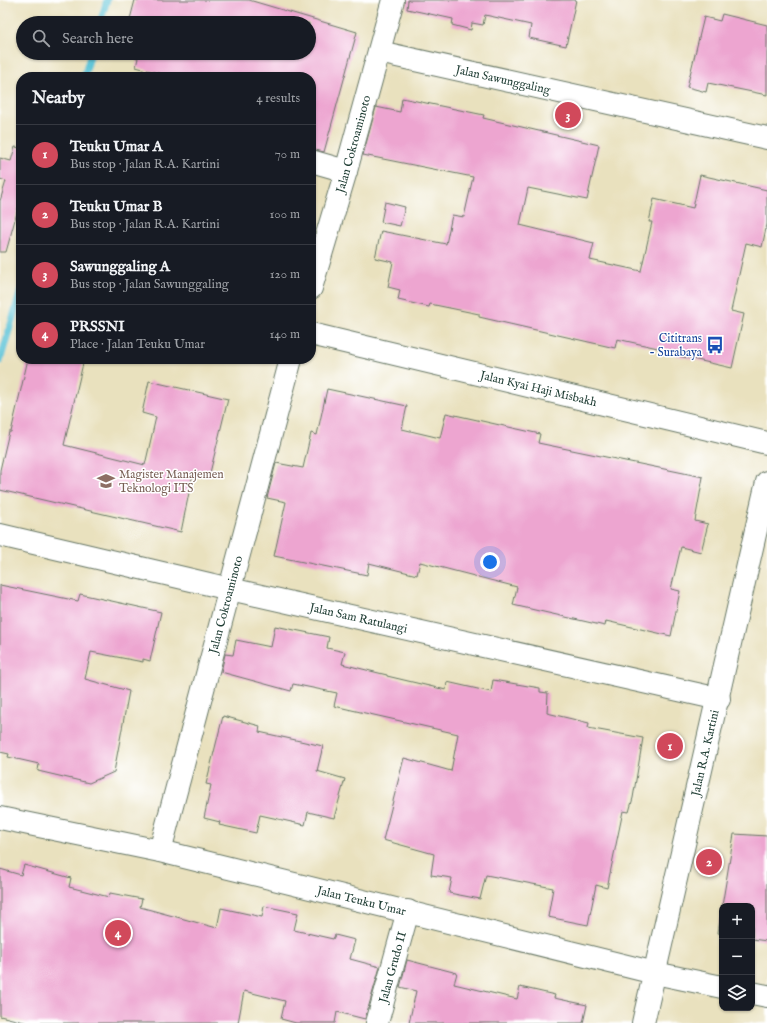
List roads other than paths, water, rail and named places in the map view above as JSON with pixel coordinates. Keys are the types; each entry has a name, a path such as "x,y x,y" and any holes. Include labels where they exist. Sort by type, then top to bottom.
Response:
{"street":[{"name":"Jalan Cokroaminoto","path":"316,271 346,171 393,0"},
{"name":"Jalan Sawunggaling","path":"379,52 767,138"},
{"path":"316,162 346,171"},
{"name":"Jalan Kyai Haji Misbakh","path":"316,335 767,443"},
{"name":"Jalan Cokroaminoto","path":"160,851 290,364"},
{"name":"Jalan R.A. Kartini","path":"643,1023 719,699 767,482"},
{"name":"Jalan Sam Ratulangi","path":"0,535 230,589 719,699"},
{"name":"Jalan Teuku Umar","path":"0,818 160,851 655,973 719,986"},
{"name":"Jalan Grudo II","path":"377,1023 408,911"},
{"path":"755,994 767,996"}],"waterway":[{"path":"102,16 107,0"},
{"path":"85,72 89,60"},
{"path":"0,361 16,307"}],"place":[{"name":"Sawunggaling A","path":"568,115"},
{"name":"Cititrans - Surabaya","path":"715,345"},
{"name":"Magister Manajemen Teknologi ITS","path":"106,481"},
{"name":"Teuku Umar A","path":"670,746"},
{"name":"Teuku Umar B","path":"709,862"},
{"name":"PRSSNI","path":"118,933"}]}
